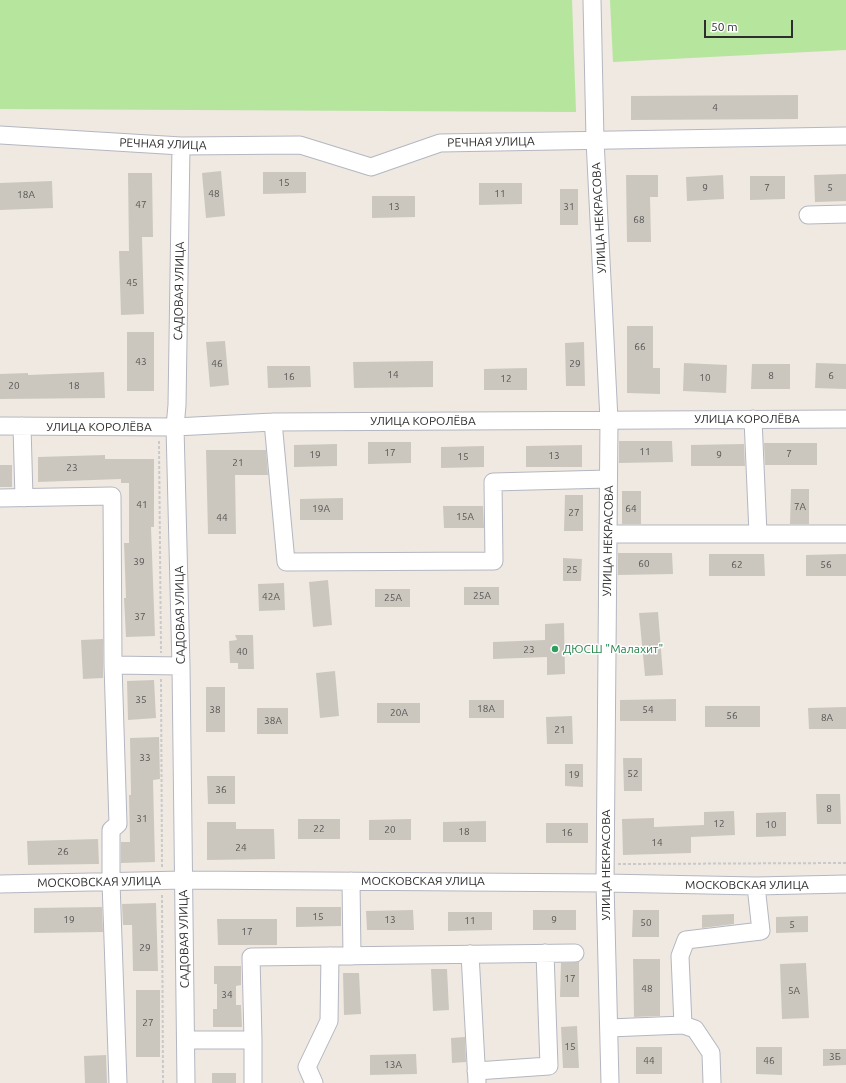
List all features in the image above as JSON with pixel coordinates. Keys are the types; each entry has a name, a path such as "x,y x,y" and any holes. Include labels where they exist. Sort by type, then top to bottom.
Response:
{"street":[{"name":"УЛИЦА НЕКРАСОВА","path":"592,0 595,140 609,420 605,883 610,1083"},
{"name":"РЕЧНАЯ УЛИЦА","path":"0,136 181,146 300,145 371,168 440,142 846,136"},
{"name":"САДОВАЯ УЛИЦА","path":"181,146 177,405 175,427 181,666 186,1083"},
{"path":"808,215 846,214"},
{"path":"753,419 758,534"},
{"name":"УЛИЦА КОРОЛЁВА","path":"0,426 175,427 273,422 846,419"},
{"path":"273,422 286,562 494,562 492,482 608,479"},
{"path":"22,426 24,498"},
{"path":"0,498 112,496 113,665 118,824 111,830 111,882 118,1083"},
{"path":"608,534 846,534"},
{"path":"113,665 181,666"},
{"name":"МОСКОВСКАЯ УЛИЦА","path":"0,884 162,880 605,883 756,886 846,884"},
{"path":"351,881 352,956"},
{"path":"682,1025 680,956 686,940 761,931 756,886"},
{"path":"470,954 477,1077 549,1066 545,953"},
{"path":"253,1083 251,957 575,953"},
{"path":"314,1083 307,1067 329,1020 330,956"},
{"path":"609,1028 682,1025 695,1029 711,1053 712,1083"},
{"path":"186,1040 253,1040"}],"path":[{"path":"159,440 163,1083"},
{"path":"605,864 846,863"}],"green space":[{"path":"0,0 572,0 576,112 0,109"},
{"path":"610,0 846,0 846,50 613,62"}],"building":[{"path":"798,95 798,119 631,120 631,96"},
{"path":"221,171 225,216 206,218 202,173"},
{"path":"263,172 306,172 306,193 263,194"},
{"path":"128,173 152,173 153,237 142,237 144,314 121,315 119,251 129,251"},
{"path":"846,174 846,201 815,202 814,175"},
{"path":"626,175 658,175 658,197 650,197 651,242 627,242"},
{"path":"723,175 724,199 687,201 686,177"},
{"path":"750,176 785,176 785,199 750,200"},
{"path":"52,181 53,208 0,210 0,183"},
{"path":"479,183 522,183 522,204 479,205"},
{"path":"560,189 578,189 578,225 560,225"},
{"path":"372,196 415,196 415,217 372,218"},
{"path":"627,326 653,326 653,368 660,368 660,394 627,393"},
{"path":"127,332 154,332 154,391 127,391"},
{"path":"225,341 229,385 210,387 206,342"},
{"path":"584,342 585,386 566,386 565,343"},
{"path":"433,361 433,387 354,388 353,362"},
{"path":"684,363 727,365 726,393 683,391"},
{"path":"816,363 846,364 846,389 815,388"},
{"path":"752,364 790,364 790,389 751,389"},
{"path":"267,366 310,366 311,387 268,388"},
{"path":"527,368 527,390 484,390 484,369"},
{"path":"104,372 105,398 0,399 0,374 28,373 28,375"},
{"path":"619,441 672,441 673,462 619,463"},
{"path":"368,442 411,442 411,463 368,464"},
{"path":"764,443 817,443 817,465 765,465"},
{"path":"337,444 337,466 294,467 294,445"},
{"path":"744,444 745,466 691,466 691,445"},
{"path":"582,445 582,467 526,467 526,446"},
{"path":"484,446 484,467 441,468 441,447"},
{"path":"206,450 266,450 268,475 235,475 236,534 208,534"},
{"path":"105,455 105,459 154,459 154,527 151,527 155,636 126,637 124,543 129,543 129,483 121,483 121,479 38,482 38,457"},
{"path":"0,465 12,465 12,487 0,487"},
{"path":"791,489 809,489 809,524 790,524"},
{"path":"622,491 641,491 641,524 622,524"},
{"path":"565,495 583,495 583,531 564,531"},
{"path":"343,498 343,520 300,520 300,499"},
{"path":"443,506 483,506 484,528 444,528"},
{"path":"618,553 672,553 673,574 618,575"},
{"path":"709,554 764,554 765,576 709,576"},
{"path":"846,554 846,576 806,576 806,555"},
{"path":"563,558 582,559 581,581 563,581"},
{"path":"328,580 332,625 313,627 309,582"},
{"path":"284,583 285,610 259,611 258,584"},
{"path":"464,587 499,587 499,605 464,605"},
{"path":"375,589 410,589 410,607 375,607"},
{"path":"658,612 663,675 645,676 639,613"},
{"path":"564,623 565,674 547,675 547,657 493,659 493,642 545,640 545,624"},
{"path":"235,635 253,635 254,669 238,669 238,663 230,663 229,641 237,640"},
{"path":"103,639 103,678 83,679 81,640"},
{"path":"335,671 339,716 320,718 316,673"},
{"path":"154,680 156,718 128,720 127,681"},
{"path":"206,687 225,687 225,732 206,732"},
{"path":"676,699 676,721 620,721 620,700"},
{"path":"469,700 504,700 504,718 469,718"},
{"path":"377,703 420,703 420,723 377,723"},
{"path":"705,706 760,706 760,727 705,727"},
{"path":"846,707 846,729 809,729 808,708"},
{"path":"257,708 288,708 288,734 257,734"},
{"path":"572,716 573,744 547,744 546,717"},
{"path":"159,737 160,779 153,780 155,862 121,863 121,842 130,842 130,738"},
{"path":"623,758 642,758 642,791 624,791"},
{"path":"565,764 583,764 583,787 565,786"},
{"path":"207,776 235,776 235,804 208,804"},
{"path":"816,794 840,794 841,824 817,824"},
{"path":"734,811 735,835 691,837 691,853 623,855 622,819 654,818 654,827 704,825 704,812"},
{"path":"786,812 786,836 756,837 756,813"},
{"path":"298,819 340,819 340,839 298,839"},
{"path":"411,819 411,840 369,840 369,820"},
{"path":"486,821 486,842 443,842 443,822"},
{"path":"207,822 236,822 236,829 274,829 275,859 207,860"},
{"path":"546,823 588,823 588,843 546,843"},
{"path":"98,839 99,864 28,865 27,841"},
{"path":"156,903 158,971 133,971 132,925 123,925 122,904"},
{"path":"102,907 103,932 34,933 34,908"},
{"path":"296,907 341,907 341,926 296,927"},
{"path":"413,910 414,930 367,930 366,911"},
{"path":"533,910 576,910 576,930 533,930"},
{"path":"633,910 659,910 659,937 632,937"},
{"path":"448,912 492,912 492,930 448,931"},
{"path":"734,914 734,924 702,928 702,915"},
{"path":"808,916 808,932 776,933 776,917"},
{"path":"217,919 277,919 277,945 218,945"},
{"path":"633,959 660,959 660,1016 634,1017"},
{"path":"579,962 579,997 560,997 561,963"},
{"path":"806,963 809,1018 782,1019 780,964"},
{"path":"214,966 241,966 241,985 236,986 236,1005 241,1005 242,1027 213,1027 213,1009 217,1009 217,984 214,984"},
{"path":"431,969 447,969 449,1010 433,1011"},
{"path":"343,973 359,973 361,1014 344,1015"},
{"path":"136,990 160,990 160,1057 136,1057"},
{"path":"577,1026 579,1068 563,1068 561,1027"},
{"path":"465,1037 466,1062 452,1063 451,1038"},
{"path":"636,1047 662,1047 662,1074 636,1074"},
{"path":"756,1047 782,1047 782,1075 756,1074"},
{"path":"823,1049 846,1049 846,1065 823,1066"},
{"path":"416,1054 417,1074 370,1075 370,1055"},
{"path":"106,1055 107,1083 85,1083 84,1056"},
{"path":"212,1073 236,1073 236,1083 212,1083"}],"place":[{"name":"ДЮСШ \"Малахит\"","path":"555,649"}]}
